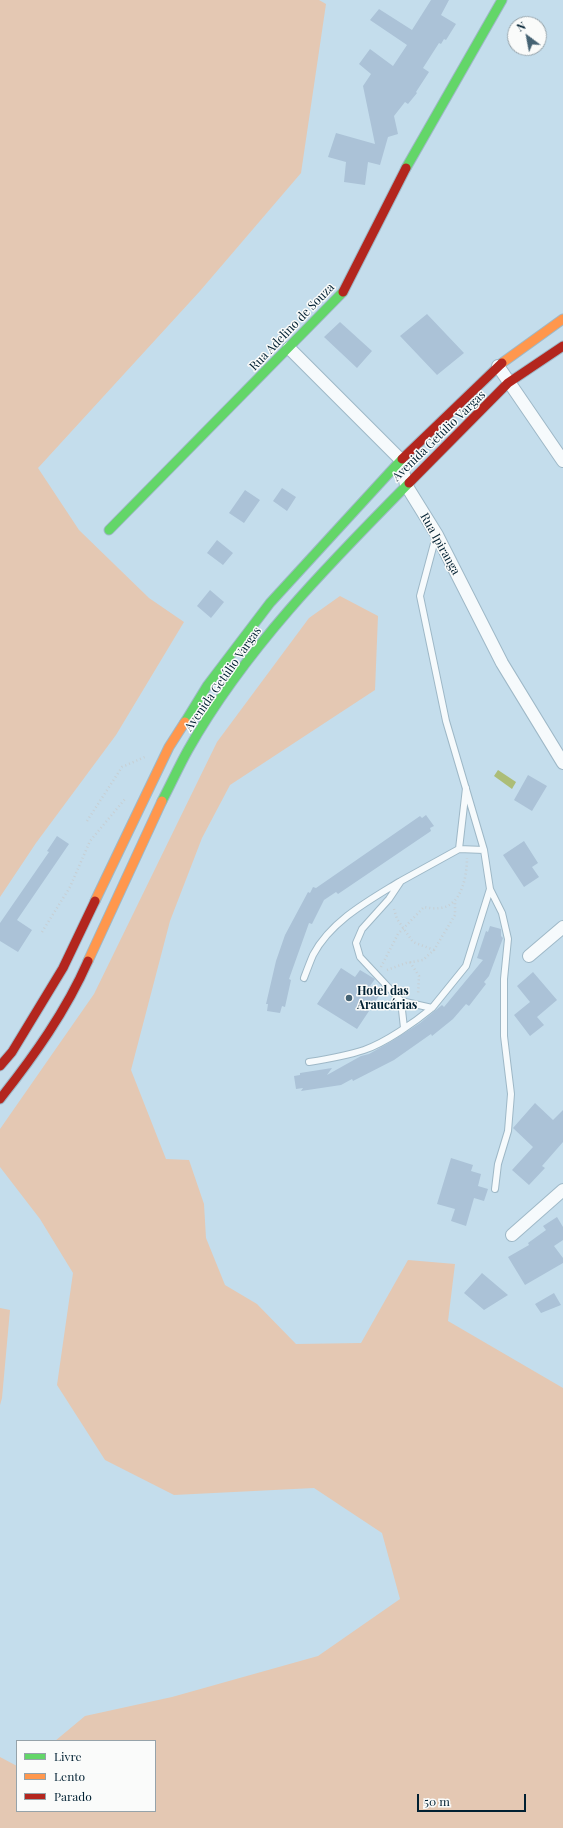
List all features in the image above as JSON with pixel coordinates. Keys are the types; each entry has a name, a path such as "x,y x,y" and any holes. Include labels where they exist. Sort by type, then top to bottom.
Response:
{"main road":[{"name":"Rua Adelino de Souza","path":"109,530 342,294 414,152 502,0"},
{"name":"Avenida Getúlio Vargas","path":"0,1066 12,1052 63,968 170,747 207,686 270,603 401,460 498,366 563,319"},
{"name":"Avenida Getúlio Vargas","path":"0,1100 25,1067 75,990 156,814 188,750 217,704 253,653 317,577 406,484 508,383 563,346"}],"street":[{"path":"289,348 401,460"},
{"path":"498,366 508,383 563,461"},
{"name":"Rua Ipiranga","path":"401,460 406,484 437,535 502,663 563,763"},
{"path":"530,956 563,927"},
{"path":"512,1235 563,1190"}],"lane":[{"path":"437,535 420,596 446,721 484,850 490,889 502,913 508,940 504,978 504,1036 511,1094 508,1131 498,1164 495,1189"},
{"path":"459,849 466,788"},
{"path":"304,978 314,954 330,934 354,909 459,849 484,850"},
{"path":"401,882 389,899 362,929 356,943 360,957 401,1001 404,1028"},
{"path":"309,1062 331,1059 365,1050 415,1023 432,1008 466,966 490,889"},
{"path":"401,1001 432,1008"}],"path":[{"path":"87,821 122,767 149,755"},
{"path":"42,932 70,887 90,841 130,794"},
{"path":"377,974 410,962 423,960 434,950 455,915 455,901 466,877 467,858 472,849"},
{"path":"389,899 403,929 413,942 434,950"},
{"path":"377,974 391,945 403,929 424,907 441,908 455,901"},
{"path":"410,962 419,976 418,1004"}],"shaded area":[{"path":"0,0 319,0 326,4 301,173 200,291 38,468 79,530 149,598 184,622 116,735 36,843 0,897"},
{"path":"340,596 378,616 375,690 230,785 202,838 170,921 131,1070 166,1159 189,1160 204,1204 206,1238 225,1285 257,1304 296,1344 361,1343 408,1260 455,1264 448,1321 563,1388 563,1828 0,1828 0,1757 16,1765 16,1812 156,1812 156,1740 56,1740 85,1716 172,1697 318,1656 400,1599 382,1533 314,1488 174,1495 105,1460 57,1385 73,1273 40,1219 0,1167 0,1129 94,994 217,742 309,618"},
{"path":"498,770 516,782 512,789 494,776"},
{"path":"0,1308 10,1310 2,1398 0,1405"}],"building":[{"path":"431,0 449,0 441,15 456,24 446,40 444,39 441,44 439,43 423,68 429,72 416,92 417,93 408,104 405,102 394,116 398,134 388,137 380,165 368,162 365,185 344,182 346,162 328,157 336,133 375,144 363,86 371,74 359,64 370,49 393,66 407,45 370,20 379,9 412,30"},
{"path":"427,314 464,353 437,375 400,336"},
{"path":"340,322 372,351 357,368 324,337"},
{"path":"282,488 296,497 287,511 273,501"},
{"path":"245,490 260,500 244,523 229,513"},
{"path":"217,540 233,553 223,565 207,553"},
{"path":"210,590 224,602 211,618 197,606"},
{"path":"528,775 547,786 532,811 514,800"},
{"path":"426,815 434,826 430,828 431,831 338,894 336,892 324,900 312,924 309,923 289,979 291,980 285,1007 282,1006 280,1013 267,1011 268,1004 266,1004 276,961 285,935 308,892 310,893 313,887 316,888 420,816 422,818"},
{"path":"57,836 69,844 17,920 32,930 18,952 0,941 0,923 49,852 47,851"},
{"path":"524,841 538,863 532,867 539,877 524,887 503,855"},
{"path":"490,926 501,929 501,936 503,938 489,976 484,982 486,984 469,1006 466,1004 453,1019 432,1036 431,1034 394,1060 353,1081 352,1079 341,1085 301,1091 303,1088 296,1089 294,1076 300,1075 300,1073 332,1068 327,1075 392,1041 420,1023 442,1005 444,1007 483,960 477,958 486,931 488,932"},
{"name":"Hotel das Araucárias","path":"341,968 355,977 360,970 375,979 370,986 381,993 357,1029 317,1004"},
{"path":"533,972 557,1000 537,1017 544,1025 530,1036 514,1015 530,1002 517,986"},
{"path":"535,1103 553,1120 563,1110 563,1142 542,1166 545,1168 529,1185 512,1170 533,1147 513,1128"},
{"path":"451,1158 473,1165 471,1171 481,1174 478,1186 488,1189 484,1201 474,1198 466,1226 451,1221 455,1209 437,1204"},
{"path":"557,1217 563,1227 563,1240 554,1246 563,1258 563,1263 525,1285 508,1257 529,1245 528,1243 546,1230 543,1226"},
{"path":"482,1273 508,1295 484,1310 464,1293"},
{"path":"554,1293 561,1305 541,1313 535,1304"}],"traffic: fast":[{"path":"406,168 502,0"},
{"path":"109,530 343,292"},
{"path":"185,722 207,686 270,603 402,459"},
{"path":"162,801 188,750 235,677 290,609 348,545 409,483"}],"traffic: slow":[{"path":"502,363 563,319"},
{"path":"95,901 169,747 185,722"},
{"path":"88,961 162,801"}],"traffic: jam":[{"path":"343,292 406,168"},
{"path":"409,483 508,383 563,346"},
{"path":"402,459 502,363"},
{"path":"0,1066 12,1052 63,968 95,901"},
{"path":"0,1099 48,1033 70,998 88,961"}],"place":[{"name":"Hotel das Araucárias","path":"349,998"}]}
